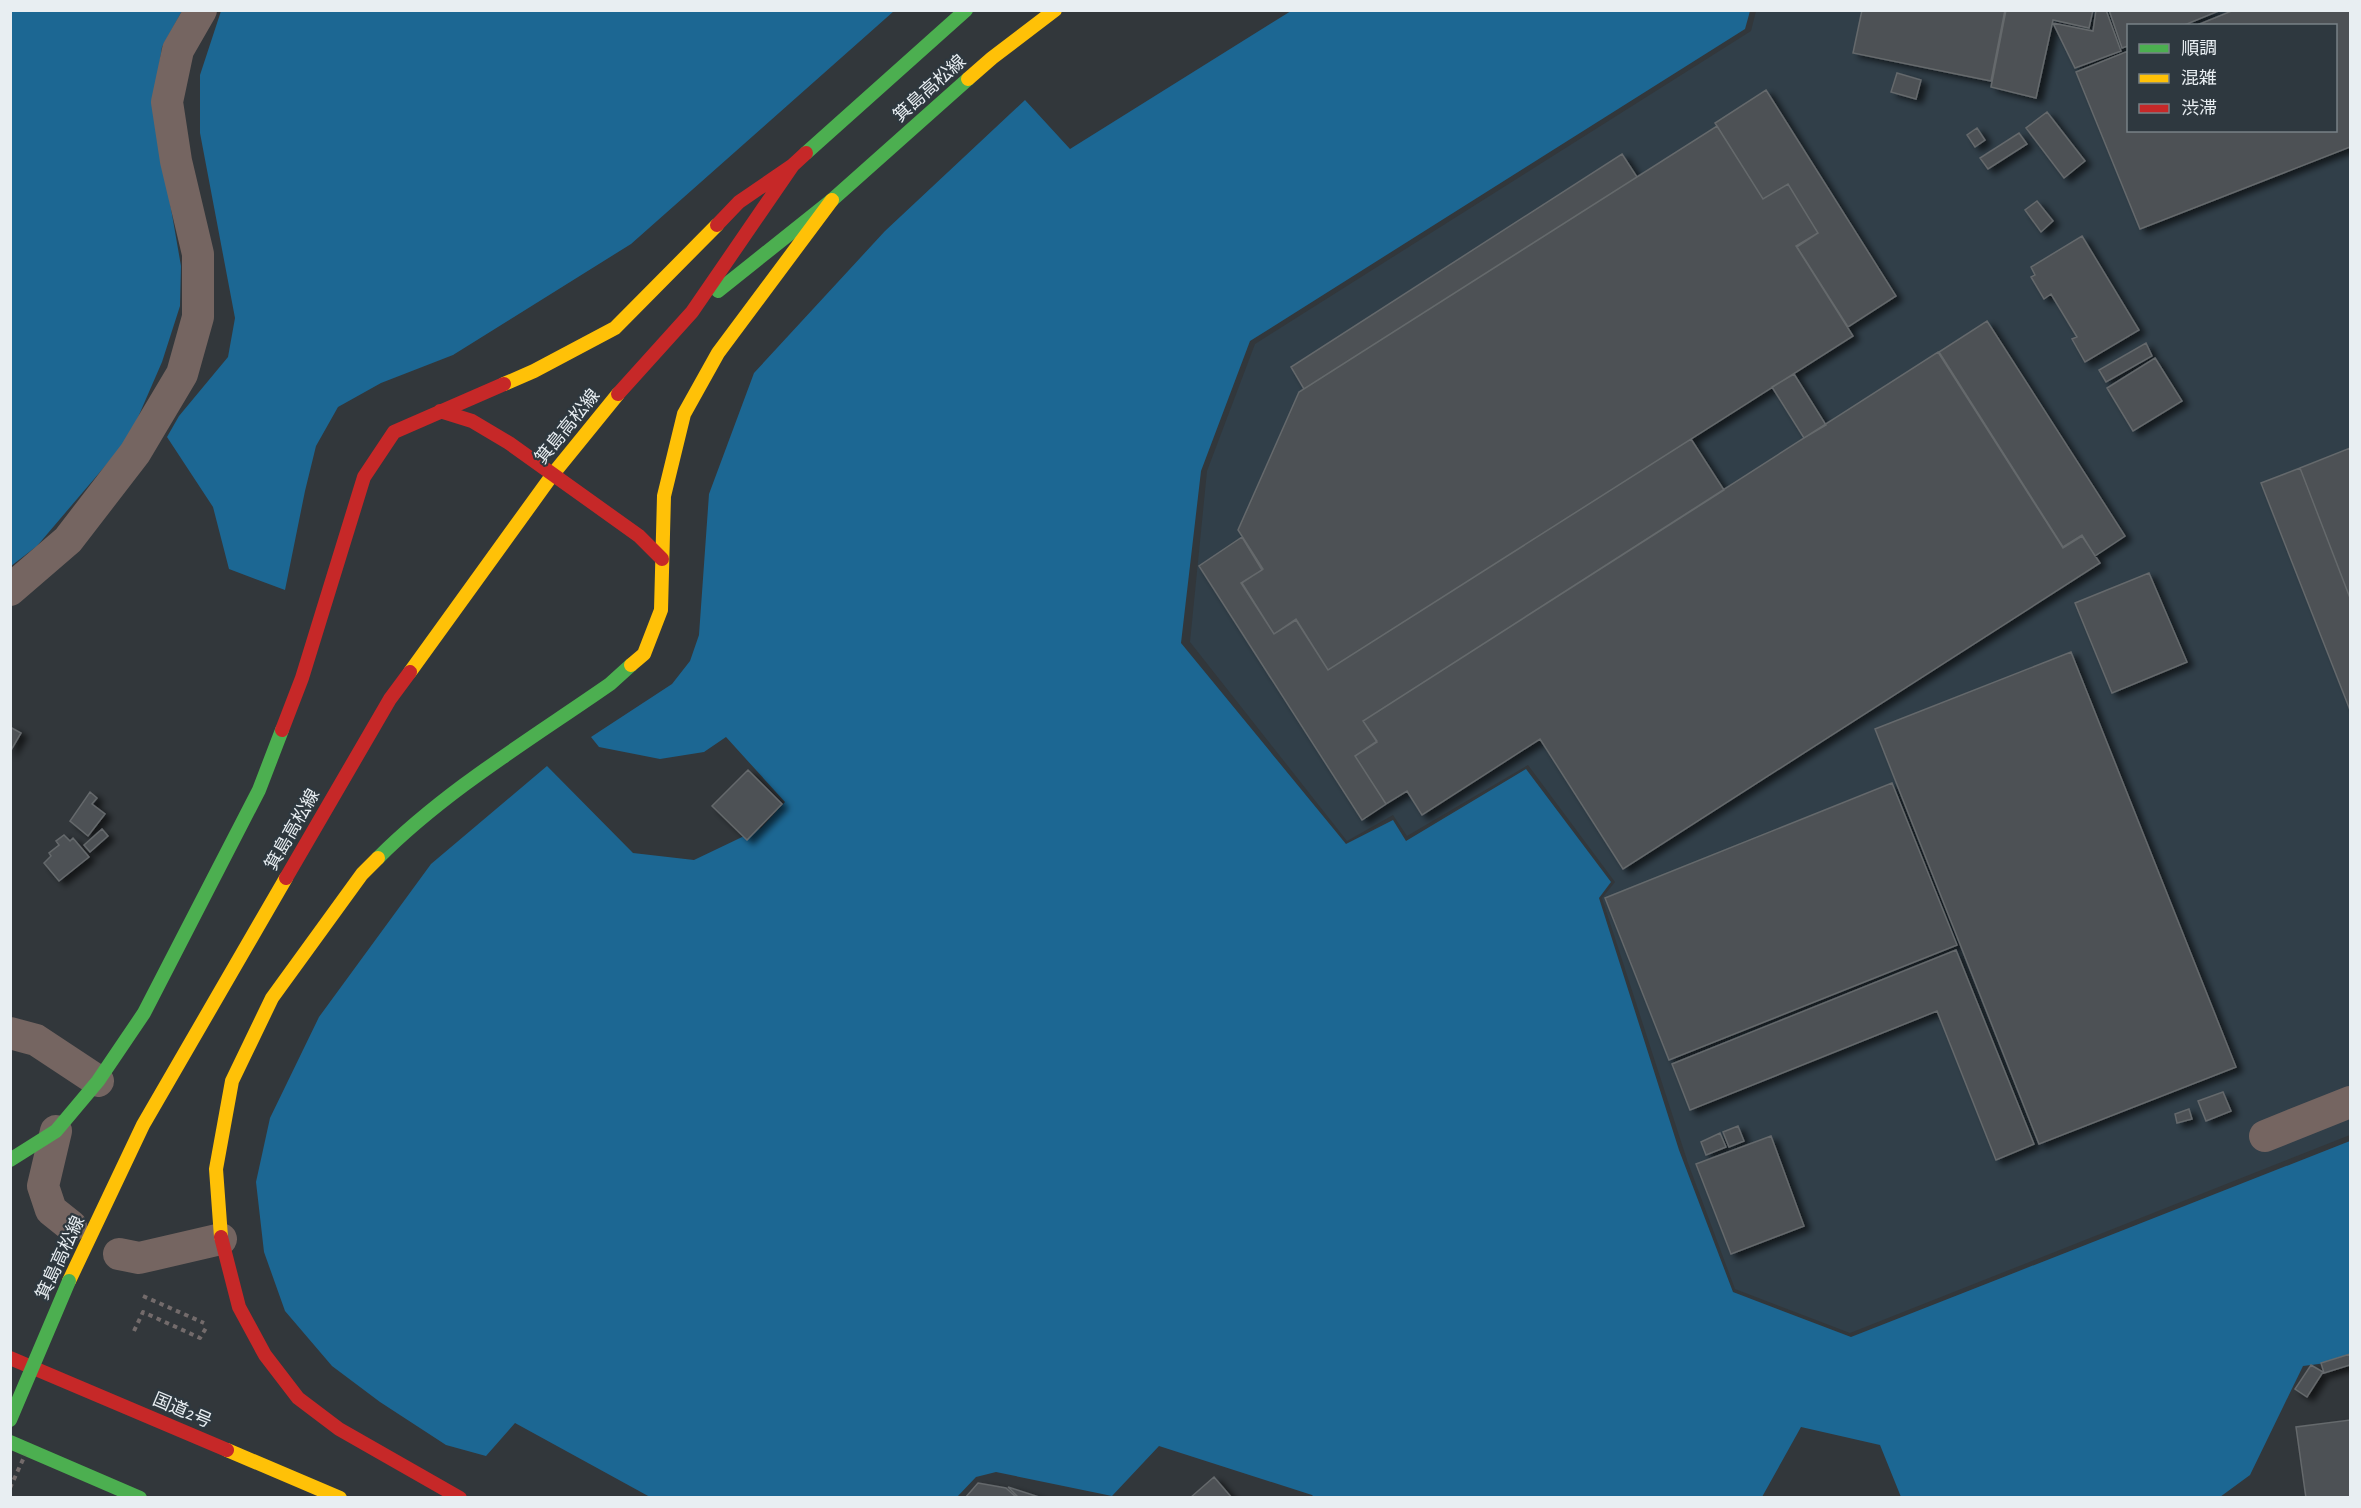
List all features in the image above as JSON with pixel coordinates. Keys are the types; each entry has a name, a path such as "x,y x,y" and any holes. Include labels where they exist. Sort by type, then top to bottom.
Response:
{"main road":[{"name":"箕島高松線","path":"10,1420 69,1281 143,1125 390,699 553,474 621,391 692,312 793,165 966,10"},
{"name":"箕島高松線","path":"692,312 832,200 992,58 1055,10"},
{"path":"10,1160 56,1131 98,1081 144,1013 259,790 302,678 364,477 394,432 534,371 615,328 739,202 793,165"},
{"path":"460,1497 339,1429 298,1398 265,1355 239,1307 221,1239 216,1169 232,1081 272,998 362,874 409,827 469,782 610,684 644,654 661,610 664,496 684,414 718,353 832,200"},
{"path":"440,411 472,421 509,442 639,536 662,559"},
{"name":"国道2号","path":"10,1358 340,1497"},
{"path":"10,1442 140,1497"}],"street":[{"path":"10,590 68,540 135,453 182,374 198,317 198,254 176,161 167,102 178,50 201,10"},
{"path":"10,1033 36,1040 98,1081"},
{"path":"2265,1136 2350,1102"},
{"path":"56,1131 43,1186 51,1210 71,1226"},
{"path":"119,1254 139,1258 221,1239"}],"path":[{"path":"134,1292 208,1324 200,1338 143,1312 134,1331"}],"shaded area":[{"path":"221,10 894,11 631,244 453,355 381,383 338,407 316,446 285,590 229,569 213,507 167,437 179,416 228,357 235,318 200,133 200,75"},
{"path":"11,11 182,11 162,47 153,105 181,266 180,306 162,362 129,438 37,546 11,566"},
{"path":"1291,11 1750,11 1745,29 1250,341 1201,471 1181,643 1346,844 1393,820 1406,841 1526,769 1611,882 1599,898 1679,1150 1733,1292 1851,1337 2350,1141 2350,1360 2303,1366 2250,1475 2220,1497 1901,1497 1880,1445 1801,1427 1762,1497 1314,1497 1159,1446 1112,1496 996,1472 976,1477 957,1497 650,1497 515,1423 486,1456 446,1445 380,1402 332,1366 285,1311 264,1252 256,1182 270,1118 319,1017 431,864 547,766 633,853 694,860 761,828 785,802 726,737 704,752 660,759 599,747 591,737 672,684 690,661 699,635 709,494 754,373 885,231 1025,100 1070,149"},
{"path":"1756,11 2350,11 2350,1135 1850,1333 1735,1289 1688,1163 1602,898 1615,882 1528,765 1407,836 1393,815 1347,841 1190,642 1207,471 1255,344 1751,31"}],"building":[{"path":"1862,10 2005,10 1991,81 1853,53"},
{"path":"2006,10 2093,10 2089,28 2053,20 2036,98 1991,87"},
{"path":"2096,10 2106,10 2121,51 2075,68 2053,23 2093,31"},
{"path":"2109,10 2221,10 2187,24 2127,24 2127,46 2122,48"},
{"path":"2234,10 2350,10 2350,147 2140,229 2076,72 2127,51 2127,132 2337,132 2337,24 2200,24"},
{"path":"1897,73 1921,80 1916,99 1891,92"},
{"path":"1766,90 1896,296 1848,327 1797,247 1818,233 1788,184 1763,199 1715,123"},
{"path":"2047,112 2085,161 2064,178 2026,128"},
{"path":"1717,126 1763,199 1788,184 1818,233 1796,246 1853,336 1328,670 1296,619 1274,634 1242,583 1263,569 1238,530 1299,392"},
{"path":"1977,128 1985,140 1975,147 1967,135"},
{"path":"2019,133 2027,144 1988,169 1980,158"},
{"path":"1622,154 1637,177 1304,389 1291,367"},
{"path":"2037,201 2053,221 2041,232 2025,210"},
{"path":"2082,236 2139,330 2085,362 2072,339 2077,337 2051,294 2044,299 2031,277 2035,275 2031,267"},
{"path":"1987,321 2125,536 2095,556 2082,535 2063,547 1939,352"},
{"path":"2146,343 2152,356 2106,382 2099,370"},
{"path":"1938,352 2063,548 2082,536 2100,563 1623,869 1540,739 1422,815 1407,791 1386,804 1355,756 1377,741 1363,721"},
{"path":"2155,358 2182,401 2133,431 2107,388"},
{"path":"1794,374 1826,425 1804,438 1772,387"},
{"path":"1691,439 1724,490 1363,721 1377,742 1355,756 1386,804 1362,820 1199,566 1242,537 1262,570 1241,583 1274,634 1296,620 1328,670"},
{"path":"2350,448 2350,598 2300,468"},
{"path":"2300,468 2350,598 2350,710 2261,483"},
{"path":"2149,573 2187,662 2112,693 2075,603"},
{"path":"2071,652 2236,1067 2039,1144 1875,729"},
{"path":"10,727 21,733 10,752"},
{"path":"748,770 782,804 747,840 712,806"},
{"path":"1892,783 1957,945 1669,1060 1605,898"},
{"path":"90,792 97,798 92,804 105,814 88,836 70,821"},
{"path":"102,829 108,836 90,852 84,845"},
{"path":"64,835 70,841 73,838 89,857 59,881 44,863 51,856 49,853 59,845 56,841"},
{"path":"1956,950 2034,1144 1996,1160 1937,1011 1690,1110 1672,1064"},
{"path":"2223,1092 2231,1111 2206,1121 2198,1101"},
{"path":"2189,1109 2192,1119 2177,1123 2175,1114"},
{"path":"1738,1126 1744,1141 1729,1147 1723,1132"},
{"path":"1720,1133 1726,1147 1706,1155 1701,1142"},
{"path":"1771,1136 1804,1226 1731,1254 1696,1164"},
{"path":"2350,1354 2350,1365 2324,1373 2321,1363"},
{"path":"2311,1365 2323,1372 2307,1397 2295,1389"},
{"path":"2350,1420 2350,1498 2306,1498 2296,1427"},
{"path":"1214,1477 1232,1498 1190,1498"},
{"path":"978,1483 1006,1488 1017,1498 965,1498"},
{"path":"1008,1487 1042,1498 1019,1498"}],"traffic: fast":[{"path":"806,153 966,10"},
{"path":"718,291 832,200 968,79"},
{"path":"378,858 404,833 460,788 610,684 631,665"},
{"path":"10,1160 56,1131 98,1081 144,1013 259,790 282,730"},
{"path":"10,1420 69,1281"},
{"path":"10,1442 140,1498"}],"traffic: slow":[{"path":"968,79 1055,10"},
{"path":"631,665 644,654 661,610 664,496 684,414 718,353 832,200"},
{"path":"504,384 534,371 615,328 717,225"},
{"path":"410,672 553,474 618,394"},
{"path":"221,1237 216,1169 232,1081 272,998 362,874 378,858"},
{"path":"69,1281 143,1125 286,878"},
{"path":"227,1450 340,1498"}],"traffic: jam":[{"path":"618,394 692,312 793,165 806,153"},
{"path":"717,225 739,202 793,165"},
{"path":"282,730 302,678 364,477 394,432 504,384"},
{"path":"440,411 472,421 509,443 639,536 662,559"},
{"path":"286,878 390,699 410,672"},
{"path":"221,1237 239,1307 265,1355 298,1398 339,1429 460,1498"},
{"path":"10,1358 227,1450"}]}
